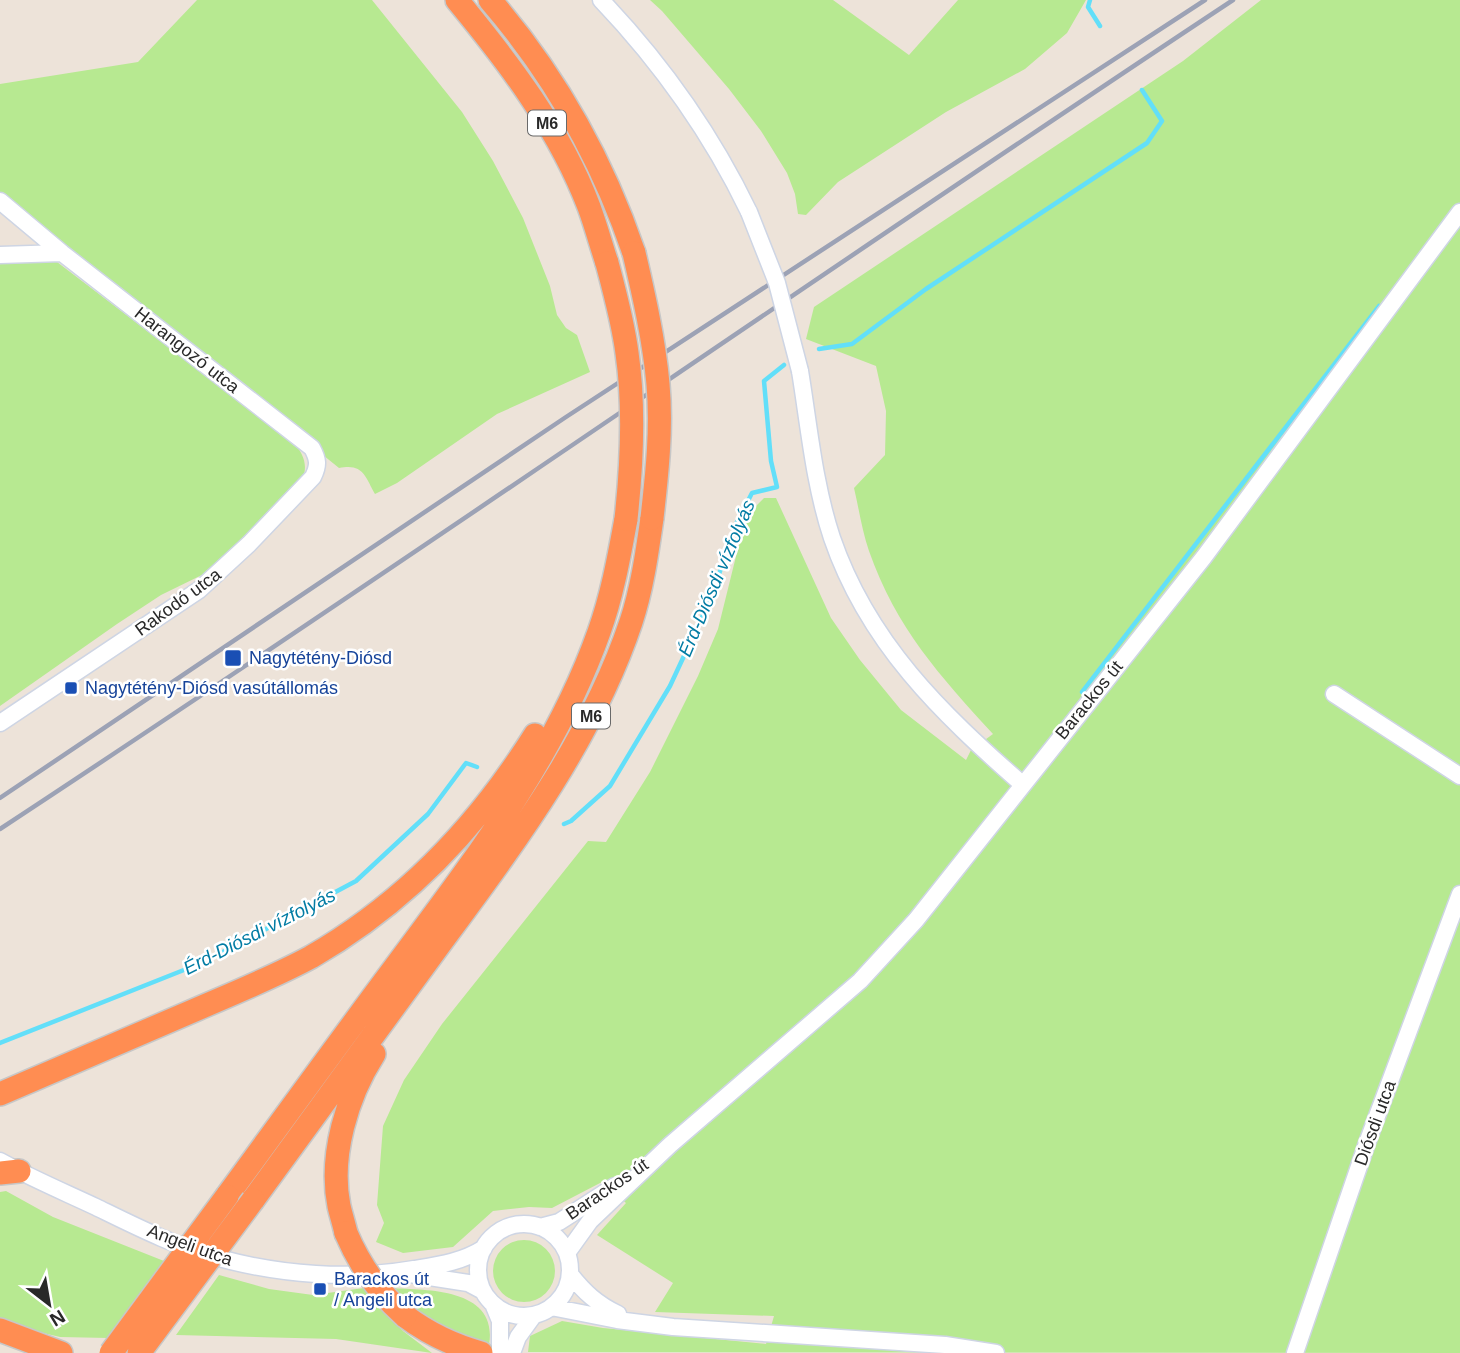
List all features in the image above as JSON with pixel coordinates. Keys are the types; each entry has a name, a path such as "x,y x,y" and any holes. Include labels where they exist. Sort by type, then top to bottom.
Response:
{"highway":[{"name":"M6","path":"457,0 512,70 557,140 588,206 607,263 625,340 631,391 632,466 626,519 599,632"},
{"name":"M6","path":"422,969 541,802 578,740 608,680 631,621 642,574 657,469 658,386 647,308 634,253 617,206 580,126 535,56 490,0"},
{"path":"9,1090 284,970 338,939 408,888 459,839 485,808 524,752 599,632"},
{"path":"111,1353 485,842 542,751 578,685 599,632"},
{"path":"139,1353 422,969"},
{"path":"422,969 391,1028 366,1066 349,1105 341,1132 337,1191 346,1233 369,1278 384,1297 404,1317 427,1333 456,1346 481,1353"},
{"path":"0,1330 61,1353"}],"street":[{"path":"601,0 665,72 728,169 749,212 777,283 800,371 825,514 838,553 868,615 885,643 923,690 954,723 1022,784"},
{"name":"Harangozó utca","path":"0,201 62,253 312,447"},
{"name":"Barackos út","path":"567,1253 590,1221 670,1145 860,981 950,880 1022,784 1204,557 1460,212"},
{"path":"0,255 62,253"},
{"name":"Rakodó utca","path":"0,723 184,601 224,569 313,477 318,467 317,456 312,447"},
{"path":"1334,694 1460,776"},
{"name":"Diósdi utca","path":"1295,1353 1367,1143 1460,894"},
{"name":"Barackos út","path":"540,1227 559,1222 599,1197 670,1145"},
{"name":"Angeli utca","path":"6,1168 217,1258 289,1272 393,1272 459,1281 488,1298"},
{"path":"488,1298 510,1314 525,1317 551,1307 560,1300 570,1274 567,1253 556,1237 540,1227 519,1225 499,1232 484,1248 478,1266 488,1298 500,1321 500,1353"},
{"name":"Angeli utca","path":"393,1272 469,1258 484,1248"},
{"path":"570,1274 585,1293 602,1307 640,1322"},
{"path":"551,1307 617,1320 708,1330 945,1345 996,1353"},
{"path":"512,1353 518,1337 534,1315"}],"green space":[{"path":"197,0 372,0 462,112 493,161 523,218 550,286 557,315 566,328 577,335 590,372 497,414 397,483 375,494 362,472 353,467 339,468 0,193 0,84 138,62"},
{"path":"650,0 833,0 909,55 958,0 1086,0 1067,33 1025,69 946,112 838,182 806,215 798,214 795,194 787,173 761,131 729,89"},
{"path":"1261,0 1460,0 1460,1353 528,1352 530,1336 562,1321 603,1328 766,1344 774,1316 655,1312 673,1283 597,1235 626,1203 602,1182 552,1208 529,1207 493,1211 453,1247 403,1253 376,1242 384,1223 377,1205 383,1126 404,1080 442,1024 588,841 606,842 650,772 698,676 718,629 746,516 764,498 776,498 831,618 860,660 901,710 966,760 971,750 993,734 921,650 892,604 880,579 867,543 854,488 885,455 886,411 876,366 806,339 814,307 1183,61"},
{"path":"0,260 57,262 293,442 302,455 305,468 303,478 233,553 208,572 161,595 0,706"},
{"path":"6,1191 53,1217 164,1261 109,1338 60,1337 6,1324 0,1320 0,1192"},
{"path":"518,1240 530,1240 546,1249 553,1259 553,1283 546,1293 530,1302 518,1302 507,1297 498,1288 493,1277 493,1265 498,1254 507,1245"},
{"path":"219,1275 269,1289 313,1295 364,1288 403,1331 432,1353 336,1339 176,1335"},
{"path":"388,1288 439,1292 471,1302 483,1312 489,1326 489,1345 473,1342 410,1311"}],"waterway":[{"name":"Érd-Diósdi vízfolyás","path":"1090,0 1088,7 1100,26"},
{"name":"Érd-Diósdi vízfolyás","path":"819,349 852,344 926,289 1147,143 1162,121 1142,90"},
{"path":"1082,692 1379,306"},
{"name":"Érd-Diósdi vízfolyás","path":"564,824 571,821 610,786 670,686 710,600 737,522 752,493 777,487 771,461 764,381 784,365"},
{"name":"Érd-Diósdi vízfolyás","path":"0,1043 204,962 356,881 428,814 466,763 477,767"}],"railway":[{"path":"0,798 566,417 1205,0"},
{"path":"0,829 1233,0"}],"place":[{"name":"Nagytétény-Diósd","path":"233,658"},
{"name":"Nagytétény-Diósd vasútállomás","path":"71,688"},
{"name":"Barackos út / Angeli utca","path":"320,1289"}]}
